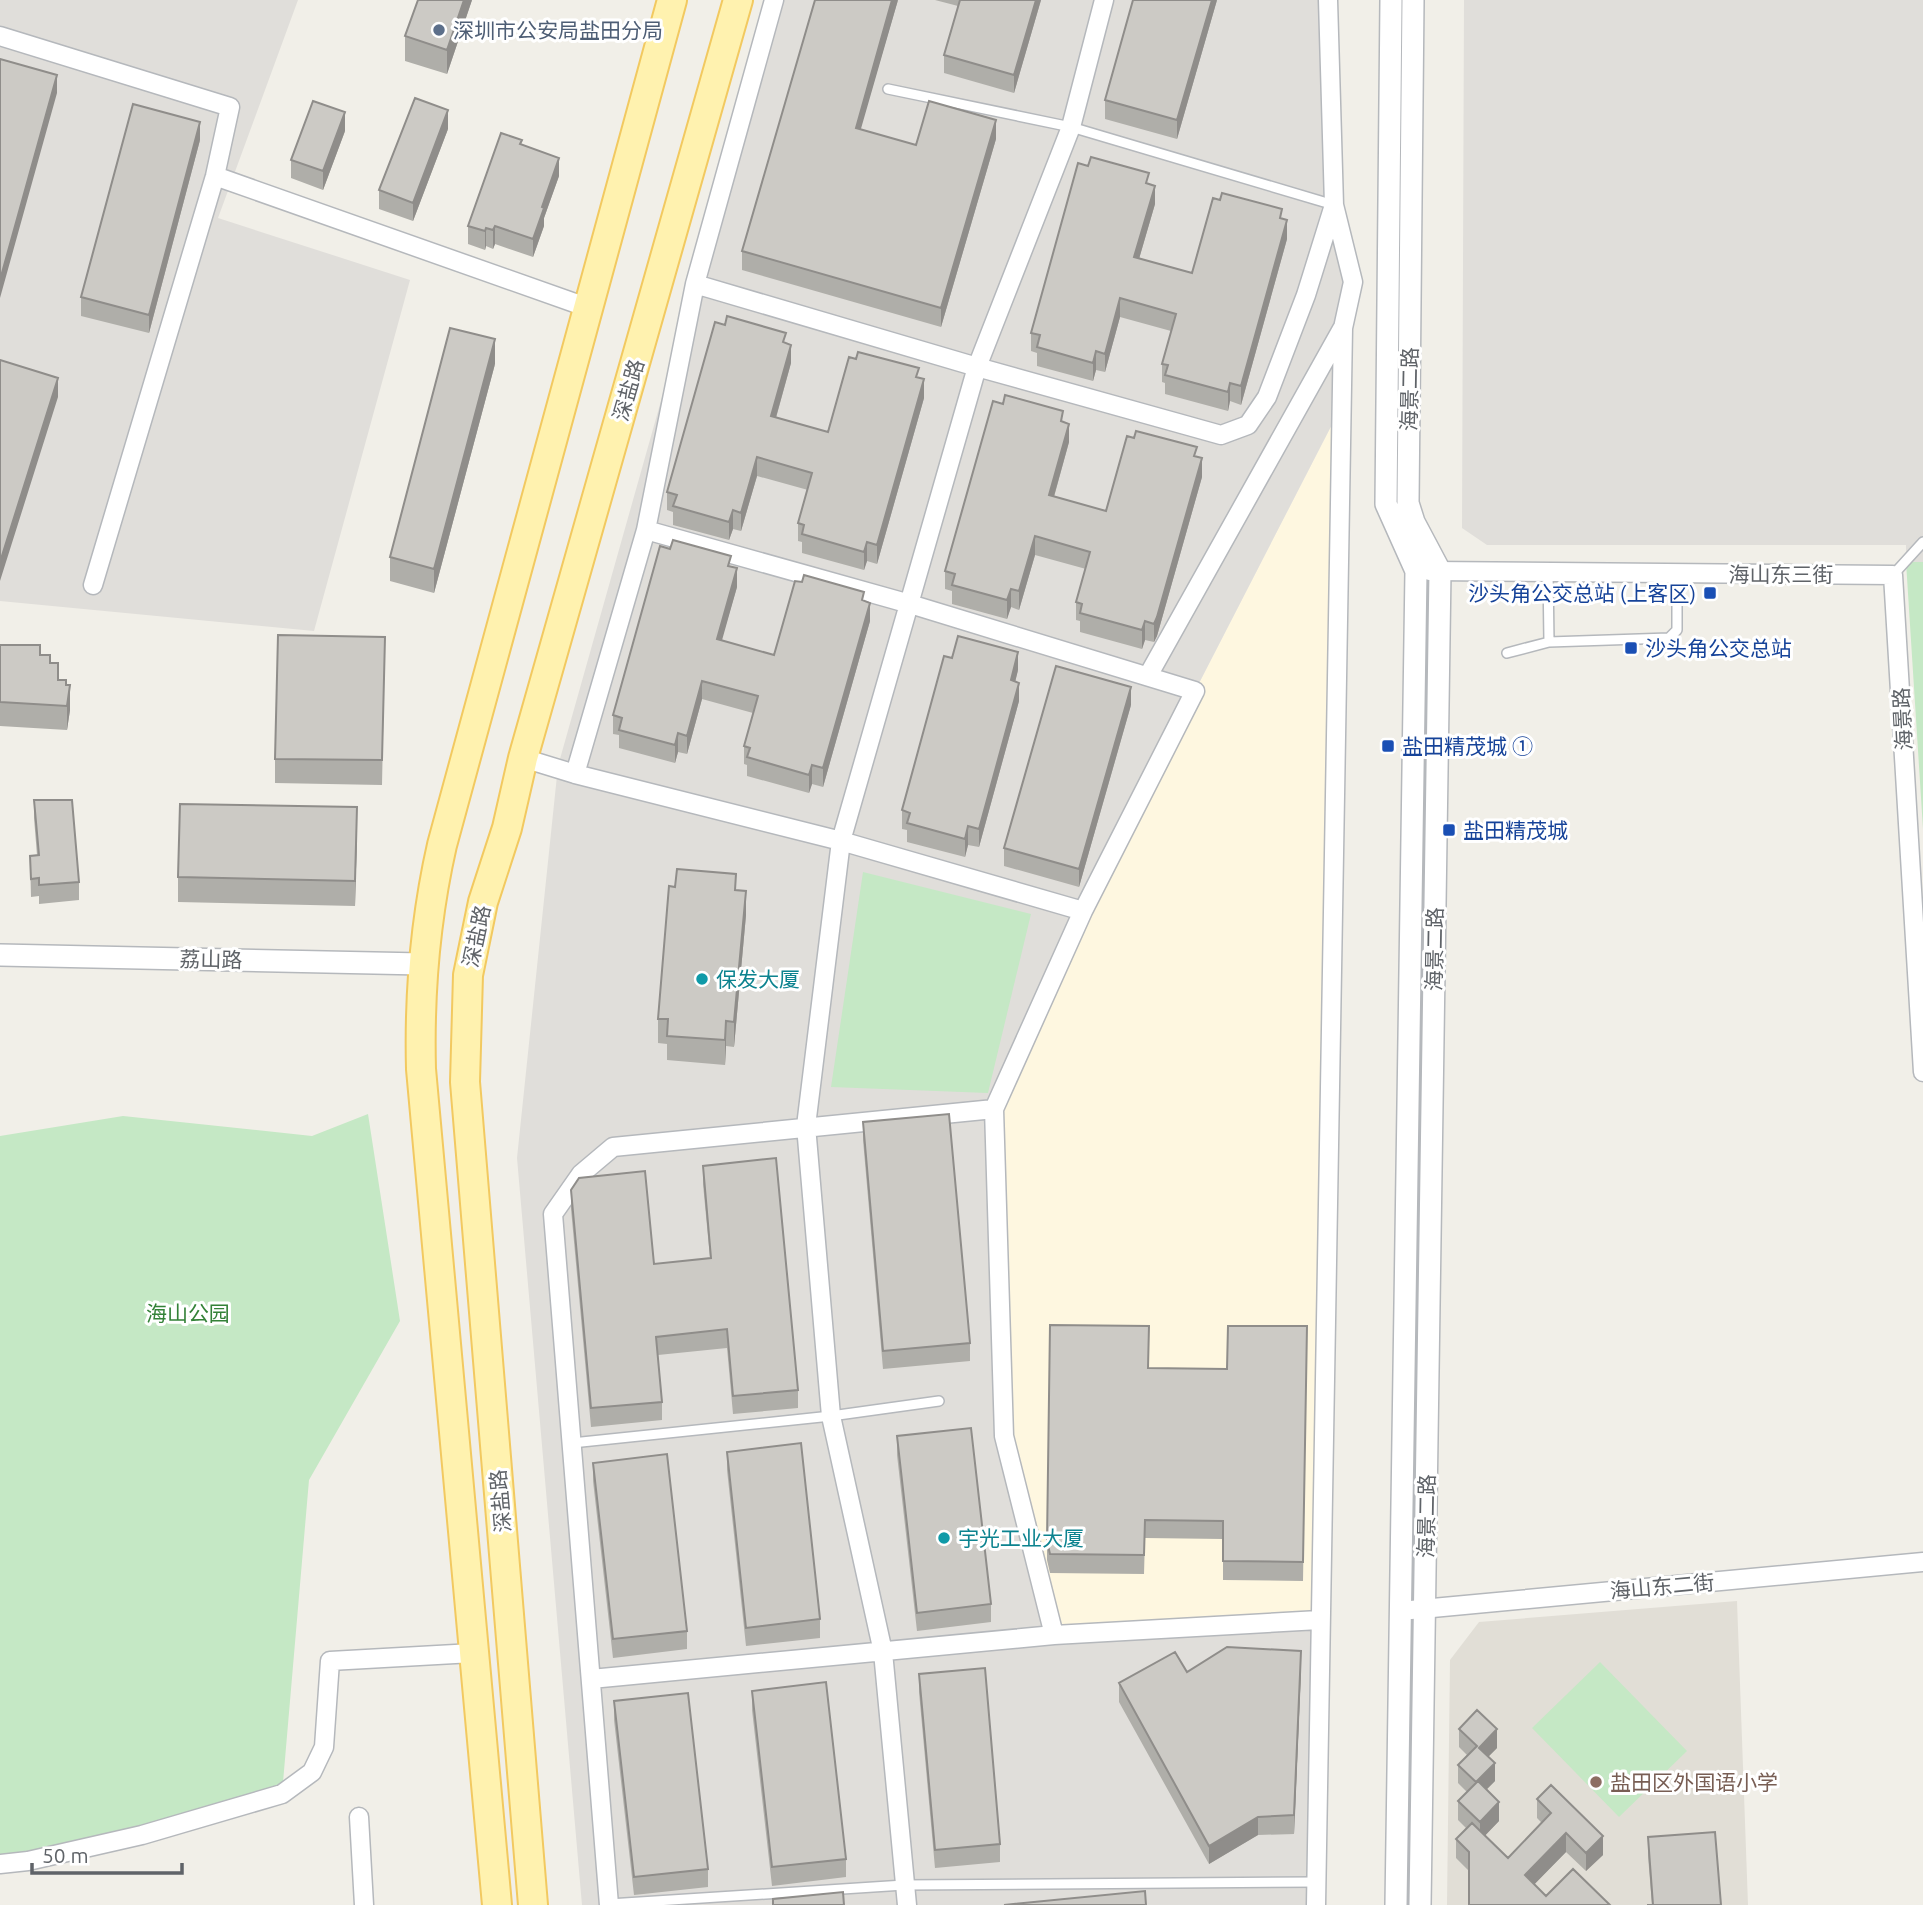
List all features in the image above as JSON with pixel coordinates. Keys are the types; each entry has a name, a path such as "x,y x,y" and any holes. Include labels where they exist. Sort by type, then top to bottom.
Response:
{"main road":[{"name":"深盐路","path":"497,1905 422,1069 422,964 429,904 442,845 672,0"},
{"name":"深盐路","path":"533,1905 465,1082 468,975 483,902 738,0"}],"street":[{"path":"575,774 646,530 695,284 774,0"},
{"path":"907,1905 883,1652 831,1416 806,1126 841,841 977,368 1070,127 1104,0"},
{"path":"1317,1905 1319,1620 1343,328 1353,282 1335,205 1328,0"},
{"name":"海景二路","path":"1391,0 1386,504 1416,571 1396,1905"},
{"name":"海景二路","path":"1413,0 1408,503 1414,522 1440,571 1420,1905"},
{"path":"0,36 230,107 215,176 93,585"},
{"path":"215,176 589,308"},
{"path":"695,284 977,368 1221,435 1248,425 1267,397 1306,295 1335,205"},
{"path":"1149,674 1343,328"},
{"path":"646,530 1149,674 1195,691 1083,911 995,1109 1004,1436 1054,1635"},
{"name":"海山东三街","path":"1416,571 1893,575"},
{"name":"海景路","path":"1893,575 1923,1072"},
{"path":"523,758 575,774 841,841 1083,911"},
{"name":"荔山路","path":"0,955 422,964"},
{"path":"609,1905 553,1214 581,1174 612,1147 995,1109"},
{"name":"海山东二街","path":"1400,1611 1923,1562"},
{"path":"591,1679 1054,1635 1319,1620"},
{"path":"0,1864 28,1861 142,1835 282,1794 312,1772 324,1747 330,1661 473,1653"},
{"path":"359,1817 364,1905"}],"lane":[{"path":"888,89 1070,127 1335,205"},
{"path":"1893,575 1923,542"},
{"path":"1549,572 1549,642"},
{"path":"1507,653 1549,642 1669,638 1677,629 1677,573"},
{"path":"572,1443 831,1416 939,1401"},
{"path":"609,1905 904,1885 1317,1882"}],"shaded area":[{"path":"0,0 298,0 218,218 410,280 314,631 0,601"},
{"path":"774,0 1338,0 1334,205 1353,282 1341,407 1195,691 994,1109 1001,1399 1054,1635 1319,1620 1316,1905 582,1905 517,1158 558,766"},
{"path":"1464,0 1923,0 1923,562 1906,562 1906,545 1487,545 1462,528"},
{"path":"1341,407 1319,1620 1054,1635 1004,1436 994,1109 1195,691"},
{"name":"盐田区外国语小学","path":"1737,1601 1748,1905 1447,1905 1450,1660 1479,1622"}],"green space":[{"path":"1906,562 1923,562 1923,829"},
{"path":"863,872 1031,914 988,1093 831,1087"},
{"name":"海山公园","path":"368,1114 400,1321 309,1480 282,1794 0,1864 0,1136 123,1116 312,1136"},
{"path":"1600,1662 1687,1751 1619,1817 1532,1728"}],"building":[{"path":"418,0 464,0 447,50 405,36"},
{"path":"815,0 892,0 856,128 916,145 929,101 996,120 941,308 742,251"},
{"path":"960,0 1036,0 1014,75 944,55"},
{"path":"1133,0 1212,0 1177,120 1105,100"},
{"path":"0,59 57,75 0,280"},
{"path":"415,98 448,110 413,203 379,190"},
{"path":"313,101 345,112 323,171 291,160"},
{"path":"133,104 200,122 149,315 81,297"},
{"path":"501,133 522,140 520,144 559,158 533,239 495,226 493,230 486,228 485,231 468,226"},
{"path":"1091,157 1149,173 1146,183 1155,186 1134,257 1192,273 1213,198 1220,200 1222,193 1282,209 1280,218 1287,220 1241,386 1230,383 1228,392 1165,375 1168,365 1162,364 1176,314 1120,298 1105,354 1096,351 1093,363 1037,347 1040,335 1031,333 1078,163 1088,166"},
{"path":"727,316 786,333 783,342 791,345 771,416 828,432 849,357 856,359 858,352 919,368 916,377 924,379 877,545 867,542 864,552 802,534 804,525 798,523 812,473 757,457 741,513 733,510 729,522 673,506 677,495 667,492 715,322 725,325"},
{"path":"450,328 495,339 434,569 390,557"},
{"path":"0,360 58,378 0,562"},
{"path":"1005,395 1063,411 1061,421 1069,424 1049,495 1106,511 1127,436 1134,438 1136,431 1197,447 1194,456 1202,458 1154,624 1145,621 1142,630 1080,613 1082,604 1076,602 1090,552 1035,536 1019,591 1011,589 1007,600 952,585 955,574 945,571 993,401 1003,404"},
{"path":"673,540 731,556 728,566 737,568 717,639 774,655 795,581 802,582 804,575 864,592 862,600 870,603 823,768 812,765 809,775 747,757 750,748 744,746 758,696 702,681 687,736 678,733 675,745 619,730 622,718 613,715 660,546 670,549"},
{"path":"278,635 385,637 382,760 275,759"},
{"path":"958,636 1018,652 1011,680 1019,683 979,829 968,826 965,839 907,823 910,813 902,810 944,656 952,658"},
{"path":"0,645 40,645 40,655 50,655 50,663 58,663 58,680 66,680 66,685 70,685 67,706 0,702"},
{"path":"1056,666 1131,687 1079,869 1004,848"},
{"path":"34,800 72,800 79,882 39,885 39,878 31,879 30,856 39,855"},
{"path":"180,804 357,807 355,881 178,877"},
{"name":"保发大厦","path":"677,869 736,874 735,890 746,891 734,1022 726,1021 725,1040 667,1036 668,1019 658,1019 669,886 675,887"},
{"path":"949,1114 970,1343 883,1351 863,1122"},
{"path":"776,1158 798,1390 733,1396 727,1329 656,1337 662,1402 591,1408 571,1190 579,1178 645,1171 654,1264 711,1258 703,1166"},
{"path":"1050,1325 1149,1326 1148,1368 1227,1369 1228,1326 1307,1326 1303,1562 1223,1561 1223,1521 1145,1520 1144,1555 1050,1554 1047,1541"},
{"name":"宇光工业大厦","path":"971,1428 991,1604 917,1613 897,1436"},
{"path":"801,1443 820,1619 746,1628 727,1452"},
{"path":"667,1454 687,1631 613,1639 593,1463"},
{"path":"1227,1647 1301,1651 1294,1815 1258,1817 1209,1846 1119,1683 1175,1652 1187,1672"},
{"path":"985,1668 1000,1844 935,1850 919,1674"},
{"path":"826,1682 846,1859 772,1867 752,1691"},
{"path":"688,1693 708,1869 634,1877 614,1701"},
{"path":"1477,1710 1497,1729 1479,1748 1495,1763 1476,1782 1458,1765 1477,1746 1459,1729"},
{"path":"1478,1781 1499,1802 1480,1822 1458,1801"},
{"path":"1551,1785 1603,1836 1586,1853 1566,1833 1525,1875 1546,1896 1573,1869 1610,1905 1469,1905 1469,1852 1456,1839 1472,1823 1508,1858 1551,1813 1537,1799"},
{"path":"1715,1832 1721,1905 1653,1905 1648,1837"},
{"path":"1145,1891 1146,1905 1004,1905"},
{"path":"843,1892 844,1905 773,1905 773,1899"}],"place":[{"name":"深圳市公安局盐田分局","path":"439,30"},
{"name":"沙头角公交总站 (上客区)","path":"1710,593"},
{"name":"沙头角公交总站","path":"1631,648"},
{"name":"盐田精茂城 ①","path":"1388,746"},
{"name":"盐田精茂城","path":"1449,830"},
{"name":"保发大厦","path":"702,979"},
{"name":"宇光工业大厦","path":"944,1538"},
{"name":"盐田区外国语小学","path":"1596,1782"}]}
